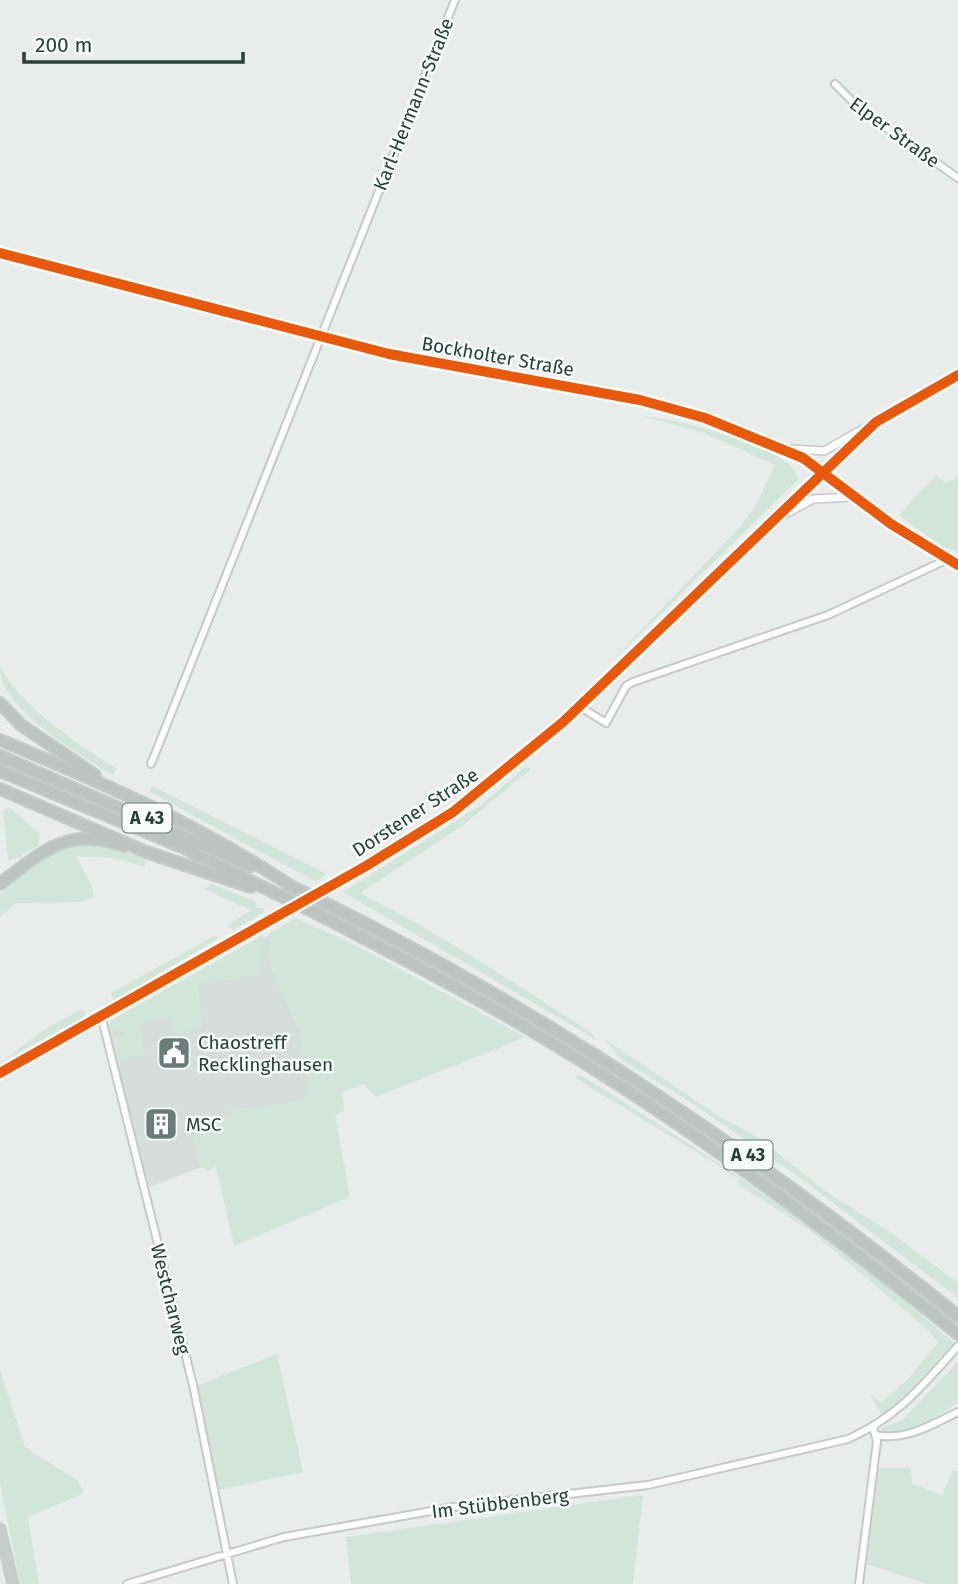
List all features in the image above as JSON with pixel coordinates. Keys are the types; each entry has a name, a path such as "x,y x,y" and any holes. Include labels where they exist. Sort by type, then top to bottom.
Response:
{"highway":[{"path":"0,703 21,725 52,748 115,788"},
{"path":"0,740 115,788 220,840 291,886"},
{"name":"A 43","path":"0,756 178,832 407,944 646,1087 806,1197 958,1316"},
{"name":"A 43","path":"0,771 182,847 422,968 550,1041 799,1208 958,1334"},
{"path":"0,789 146,852"},
{"path":"0,884 52,846 75,838 97,839 146,852 281,896"},
{"path":"0,1529 12,1584"}],"main road":[{"name":"Dorstener Straße","path":"0,1073 366,866 453,812 514,765 579,706 876,422 958,375"}],"street":[{"name":"Karl-Hermann-Straße","path":"151,764 455,0"},
{"name":"Elper Straße","path":"835,84 860,110 958,178"},
{"name":"Bockholter Straße","path":"0,253 401,356 640,400 705,418 784,448 946,560 958,565"},
{"path":"784,448 824,451 876,422"},
{"path":"769,522 782,519 813,499 855,497"},
{"path":"579,706 606,723 626,686 633,681 828,615 946,560"},
{"name":"Westcharweg","path":"101,1016 193,1385 229,1552 233,1584"},
{"name":"Im Stübbenberg","path":"127,1584 285,1537 454,1507 648,1485 821,1447 874,1432 903,1407 958,1346"},
{"name":"Im Stübbenberg","path":"874,1432 897,1437 920,1431 958,1412"},
{"path":"859,1584 874,1432"}],"shaded area":[{"path":"288,925 335,1115 145,1189 109,1024"}],"green space":[{"path":"643,416 679,422 731,436 756,446 777,456 792,468 798,480 606,667 739,528 755,507 775,465 701,432"},
{"path":"936,475 946,483 949,480 953,482 958,475 958,552 942,546 899,515"},
{"path":"0,668 38,712 117,769 112,775 62,743 27,714 3,684"},
{"path":"525,767 531,769 462,826 360,893 476,959 589,1031 597,1040 343,892 480,806"},
{"path":"152,786 327,874 316,882 150,792"},
{"path":"9,807 40,834 38,846 22,854 22,857 8,860 3,810"},
{"path":"82,844 104,845 144,858 146,863 144,867 113,858 76,856 92,886 94,897 80,902 16,903 0,917 0,893 48,857"},
{"path":"212,884 254,901 257,905 255,908 263,908 264,912 233,930 227,926 251,910 204,889"},
{"path":"296,918 353,944 526,1037 376,1097 363,1084 342,1092 344,1111 335,1115 350,1197 234,1246 216,1167 207,1171 198,1164 194,1128 216,1124 217,1119 231,1117 231,1110 299,1101 309,1092 301,1035 271,967 269,934"},
{"path":"263,935 258,976 198,984 202,1029 173,1033 169,1016 138,1025 145,1055 116,1060 112,1038 116,1035 119,1039 124,1037 123,1031 110,1031 110,1021"},
{"path":"214,936 219,938 113,1001 111,993"},
{"path":"81,1010 87,1013 82,1018 0,1063 45,1029"},
{"path":"606,1040 719,1116 759,1138 824,1190 893,1234 958,1283 958,1298 799,1177 695,1105 620,1059"},
{"path":"579,1074 725,1168 820,1234 954,1343 901,1401 882,1414 870,1395 882,1402 908,1379 938,1342 929,1331 812,1232 739,1185 738,1179 716,1164 575,1078"},
{"path":"277,1354 303,1472 219,1490 196,1386"},
{"path":"958,1362 958,1403 913,1430 886,1435 880,1428 901,1421"},
{"path":"0,1370 25,1447 78,1481 84,1493 28,1517 39,1584 20,1584 0,1484"},
{"path":"877,1468 911,1468 912,1484 942,1495 953,1470 958,1472 958,1584 927,1584 866,1564"},
{"path":"643,1495 633,1584 351,1584 346,1537"}],"cycle path":[{"path":"0,253 389,354 640,400 705,418 803,458 891,524 958,565"},
{"path":"0,1073 366,866 453,812 563,722 876,422 958,375"}],"place":[{"name":"Chaostreff Recklinghausen","path":"174,1053"},
{"name":"MSC","path":"161,1124"}]}
